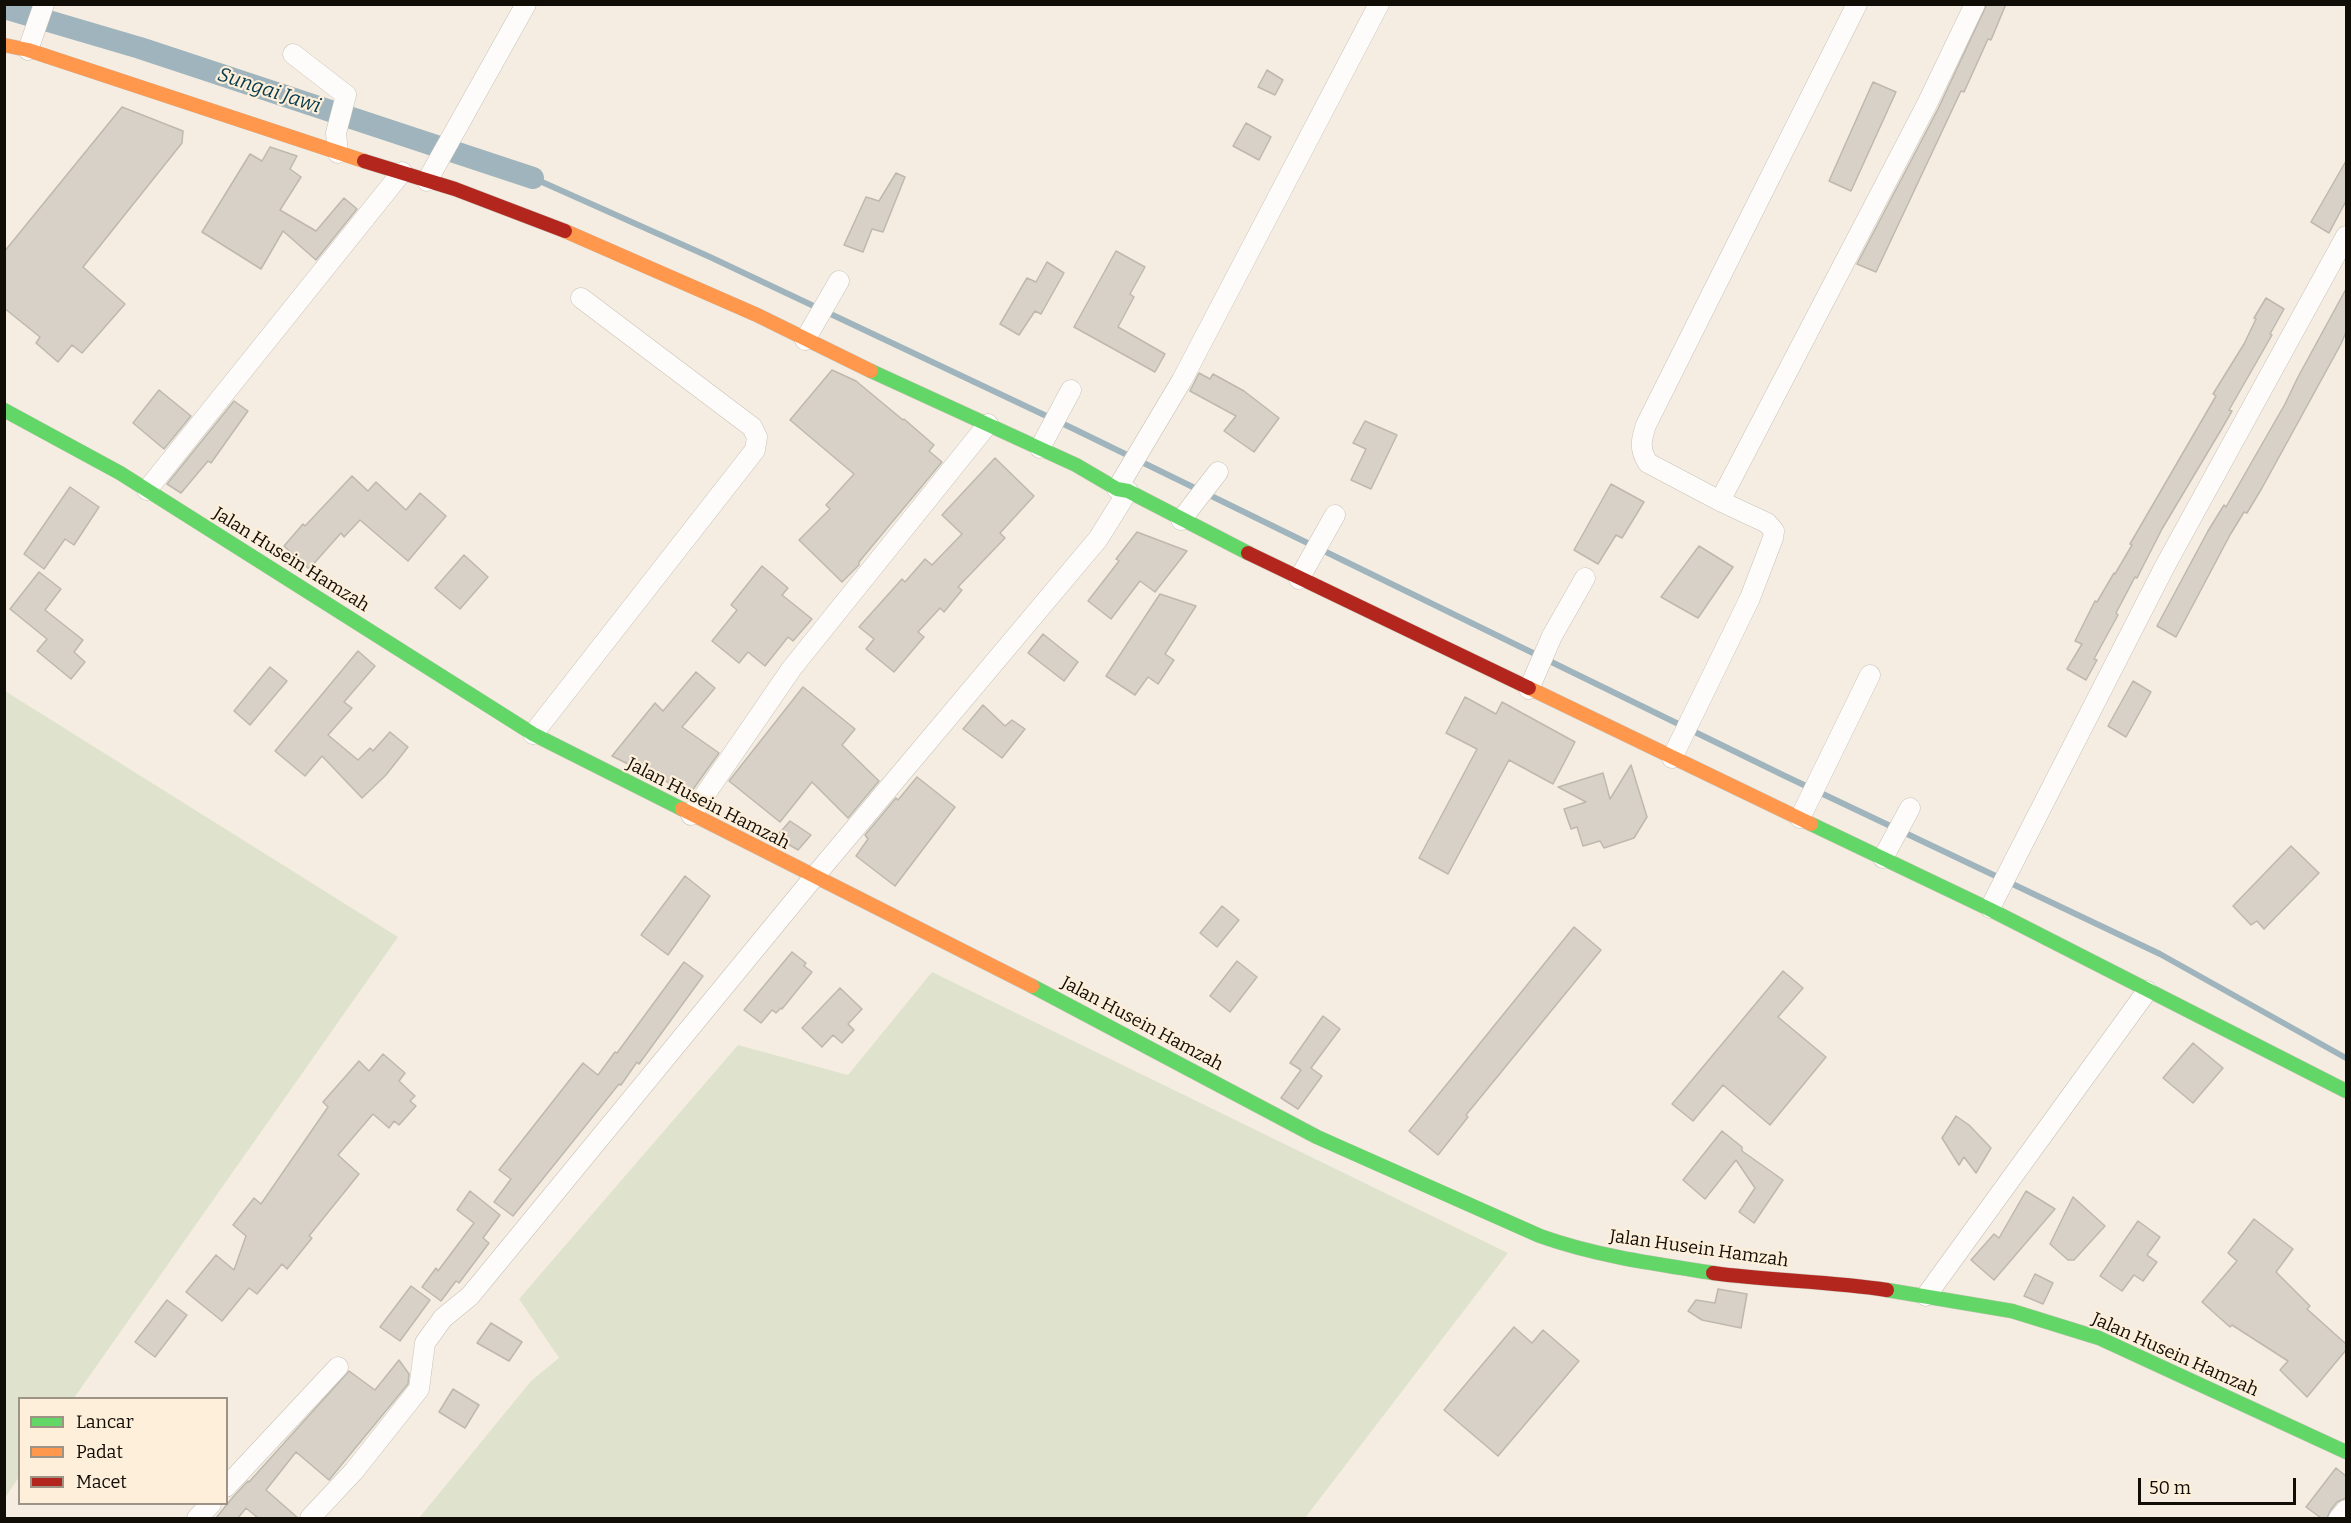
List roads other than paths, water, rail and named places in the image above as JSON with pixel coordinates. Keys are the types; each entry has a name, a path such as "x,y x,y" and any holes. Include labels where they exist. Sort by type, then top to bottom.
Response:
{"street":[{"path":"30,44 44,4"},
{"path":"430,177 450,137 526,4"},
{"path":"310,1518 354,1471 419,1389 425,1343 443,1318 470,1296 814,877 1098,539 1144,446 1182,380 1379,4"},
{"path":"1676,750 1750,598 1774,531 1767,523 1648,463 1643,455 1641,439 1857,4"},
{"path":"1720,501 1927,104 1975,4"},
{"path":"4,45 30,44 337,143 402,172 430,177 455,189 598,244 757,315 808,335 988,424 1042,442 1076,465 1301,575 1531,683 1594,718 1676,750 1803,814 1887,851 1989,909 2346,1091"},
{"path":"293,54 346,95 337,143"},
{"path":"147,490 402,172"},
{"path":"1989,909 2165,566 2346,236"},
{"path":"808,335 835,288"},
{"path":"532,734 755,450 758,437 752,427 581,298"},
{"path":"1042,442 1068,395"},
{"name":"Jalan Husein Hamzah","path":"4,410 120,473 532,734 1086,1013 1317,1137 1540,1236 1568,1246 1647,1263 1748,1278 1860,1286 2012,1311 2099,1338 2346,1452"},
{"path":"691,815 792,668 988,424"},
{"path":"1184,517 1213,478"},
{"path":"1301,575 1331,521"},
{"path":"1531,683 1552,636 1586,578"},
{"path":"1803,814 1870,675"},
{"path":"1887,851 1910,808"},
{"path":"1926,1296 2147,991"},
{"path":"228,1485 338,1367"},
{"path":"197,1518 209,1505"},
{"path":"2339,1518 2346,1510"}],"waterway":[{"name":"Sungai Jawi","path":"4,8 140,48 533,178"},
{"path":"533,178 710,257 1074,429 1785,776 2160,954 2346,1058"}]}
